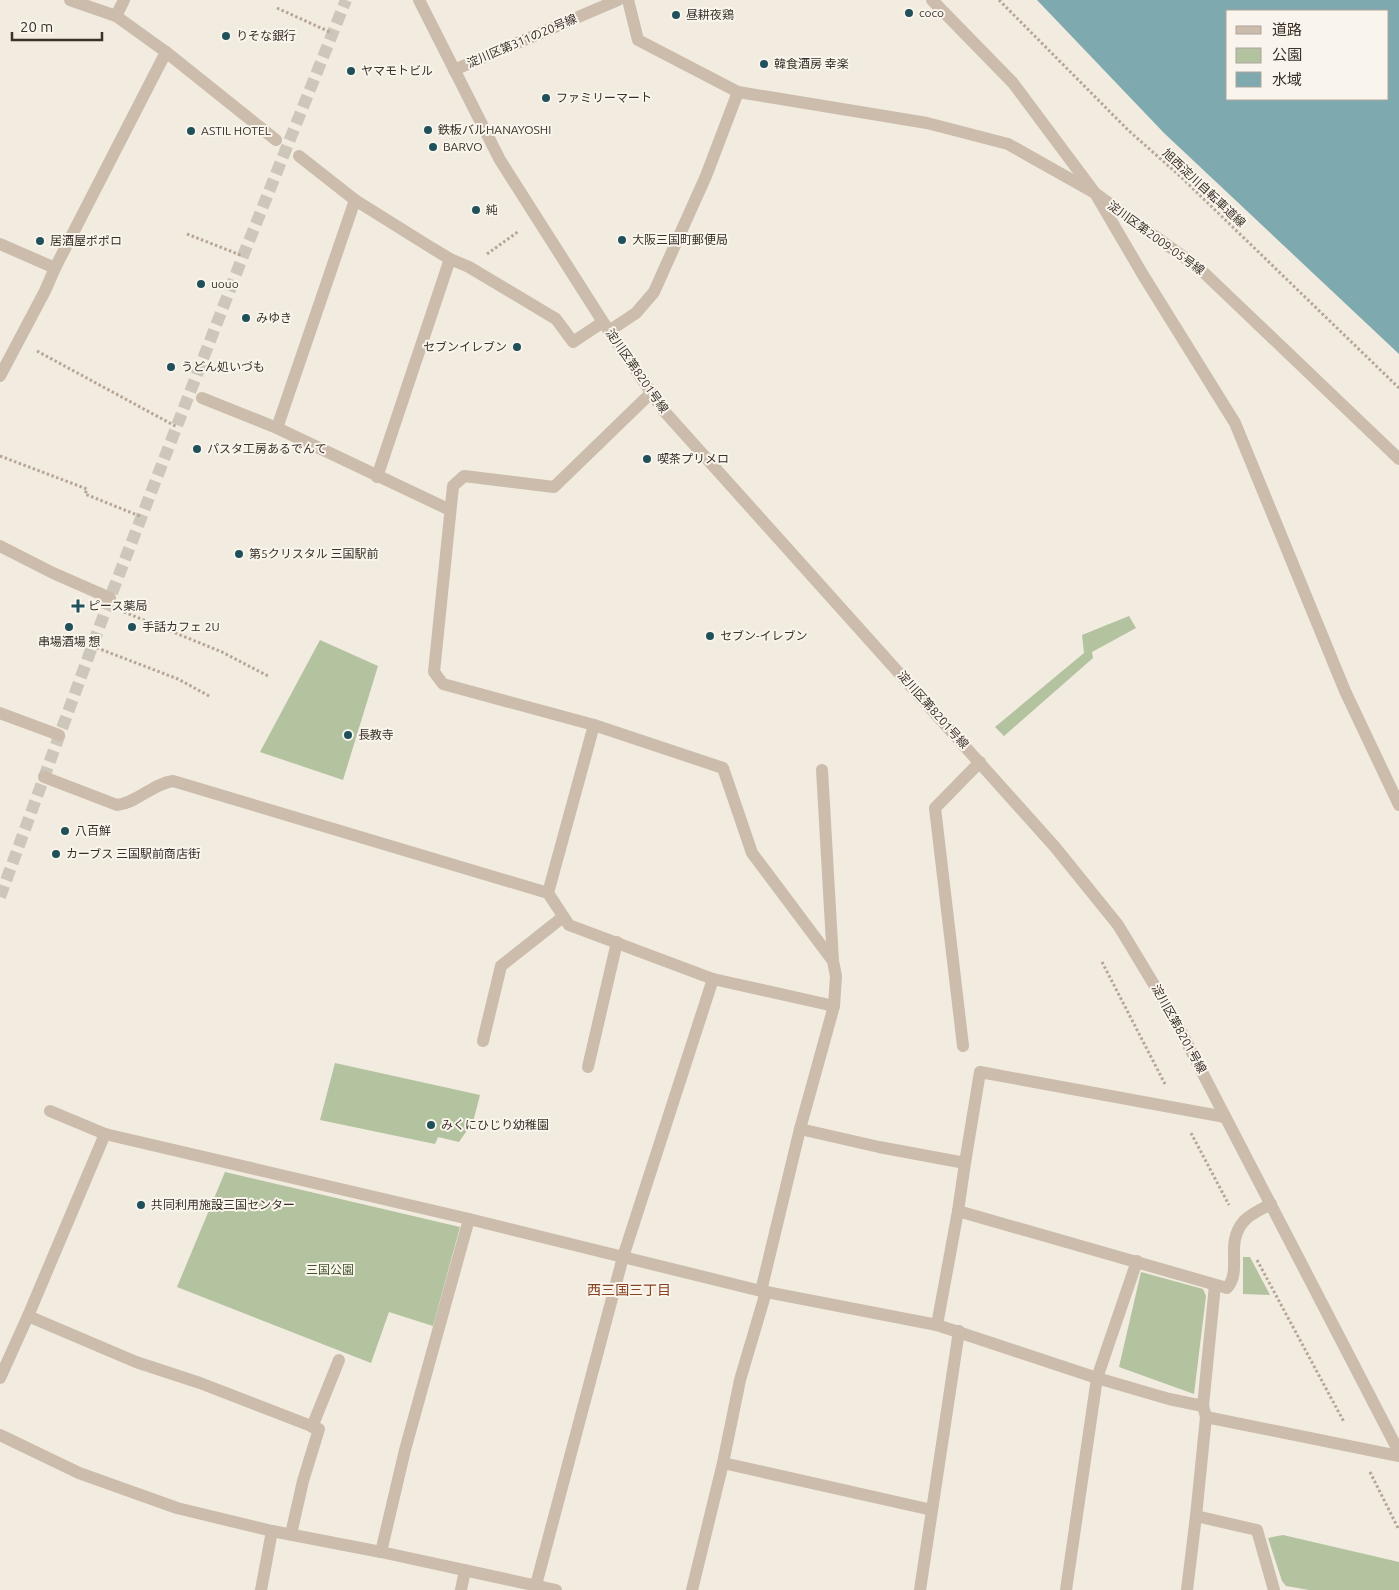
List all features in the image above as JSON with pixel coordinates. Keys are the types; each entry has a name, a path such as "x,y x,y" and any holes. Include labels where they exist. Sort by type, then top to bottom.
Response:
{"street":[{"path":"70,0 116,16 166,52 276,140"},
{"path":"116,16 124,0"},
{"name":"淀川区第8201号線","path":"419,0 500,160 606,326 664,411 1056,846 1118,925 1173,1016 1399,1452"},
{"name":"淀川区第311の20号線","path":"454,70 618,0"},
{"path":"628,0 638,40 738,92 927,123 1008,144 1095,194 1235,423 1345,691 1399,805"},
{"name":"淀川区第2009-05号線","path":"932,0 1013,83 1095,194 1199,268 1399,459"},
{"path":"0,376 166,52"},
{"path":"299,156 356,200 450,259 469,267 556,320 573,342 636,313 654,292 706,176 738,92"},
{"path":"278,428 356,200"},
{"path":"0,244 55,268"},
{"path":"377,477 450,259"},
{"path":"651,393 554,487 464,476 453,486 434,672 443,684 594,726 723,768 752,853 833,961"},
{"path":"202,398 278,428 377,477 450,510"},
{"path":"0,546 113,604"},
{"path":"0,713 59,735"},
{"path":"548,893 594,726"},
{"path":"963,1046 935,808 980,762"},
{"path":"692,1590 800,1129 834,1006 836,976 833,961 822,770"},
{"path":"44,777 117,804 125,804 163,782 172,781 548,893 569,925 713,979 834,1006"},
{"path":"482,1041 501,966 563,917"},
{"path":"588,1067 617,942"},
{"path":"536,1585 623,1258 713,979"},
{"path":"937,1325 958,1211 980,1072 1226,1117"},
{"path":"50,1111 105,1134 468,1219 763,1291 937,1325 1205,1411 1399,1456"},
{"path":"800,1129 879,1147 965,1163"},
{"path":"0,1378 105,1134"},
{"path":"958,1211 1227,1288 1234,1280 1234,1236 1245,1220 1271,1204"},
{"path":"381,1552 404,1450 468,1219"},
{"path":"1066,1590 1098,1378 1137,1261"},
{"path":"1187,1590 1196,1516 1215,1285"},
{"path":"28,1316 136,1362 200,1383 320,1429 303,1481 291,1534"},
{"path":"920,1590 959,1331"},
{"path":"312,1427 339,1360"},
{"path":"0,1435 79,1473 177,1508 272,1531 381,1552 556,1590"},
{"path":"722,1463 932,1510"},
{"path":"1196,1516 1257,1530 1274,1590"},
{"path":"261,1590 272,1531"},
{"path":"461,1590 465,1570"}],"path":[{"name":"旭西淀川自転車道線","path":"999,0 1128,130 1181,177 1399,388"},
{"path":"278,8 332,33"},
{"path":"469,267 523,228"},
{"path":"187,234 243,256"},
{"path":"19,341 178,427"},
{"path":"0,456 87,489 86,494 142,517"},
{"path":"113,604 222,652 270,677"},
{"path":"92,646 178,678 211,697"}],"green space":[{"path":"1129,616 1136,628 1092,652 1093,658 1004,736 995,727 1084,653 1082,635"},
{"path":"320,640 378,666 343,780 260,752"},
{"path":"335,1063 480,1095 473,1122 459,1142 438,1137 435,1144 320,1120"},
{"name":"三国公園","path":"225,1172 460,1227 433,1326 389,1312 371,1363 177,1287"},
{"path":"1243,1257 1250,1257 1270,1295 1243,1294"},
{"path":"1141,1272 1203,1289 1206,1296 1194,1394 1119,1367"},
{"path":"1283,1535 1399,1562 1399,1590 1309,1590 1286,1586 1282,1581 1268,1538"}],"water":[{"path":"1037,0 1399,0 1399,354 1164,133"}],"tunnel":[{"path":"0,897 110,598 243,256 346,0"}],"place":[{"name":"coco","path":"909,13"},
{"name":"昼耕夜鶏","path":"676,15"},
{"name":"りそな銀行","path":"226,36"},
{"name":"韓食酒房 幸楽","path":"764,64"},
{"name":"ヤマモトビル","path":"351,71"},
{"name":"ファミリーマート","path":"546,98"},
{"name":"鉄板バルHANAYOSHI","path":"428,130"},
{"name":"ASTIL HOTEL","path":"191,131"},
{"name":"BARVO","path":"433,147"},
{"name":"純","path":"476,210"},
{"name":"大阪三国町郵便局","path":"622,240"},
{"name":"居酒屋ポポロ","path":"40,241"},
{"name":"uouo","path":"201,284"},
{"name":"みゆき","path":"246,318"},
{"name":"セブンイレブン","path":"517,347"},
{"name":"うどん処いづも","path":"171,367"},
{"name":"パスタ工房あるでんて","path":"197,449"},
{"name":"喫茶プリメロ","path":"647,459"},
{"name":"第5クリスタル 三国駅前","path":"239,554"},
{"name":"ピース薬局","path":"78,606"},
{"name":"串場酒場 想","path":"69,627"},
{"name":"手話カフェ 2U","path":"132,627"},
{"name":"セブン-イレブン","path":"710,636"},
{"name":"長教寺","path":"348,735"},
{"name":"八百鮮","path":"65,831"},
{"name":"カーブス 三国駅前商店街","path":"56,854"},
{"name":"みくにひじり幼稚園","path":"431,1125"},
{"name":"共同利用施設三国センター","path":"141,1205"}],"district":[{"name":"西三国三丁目","path":"629,1290"}]}
